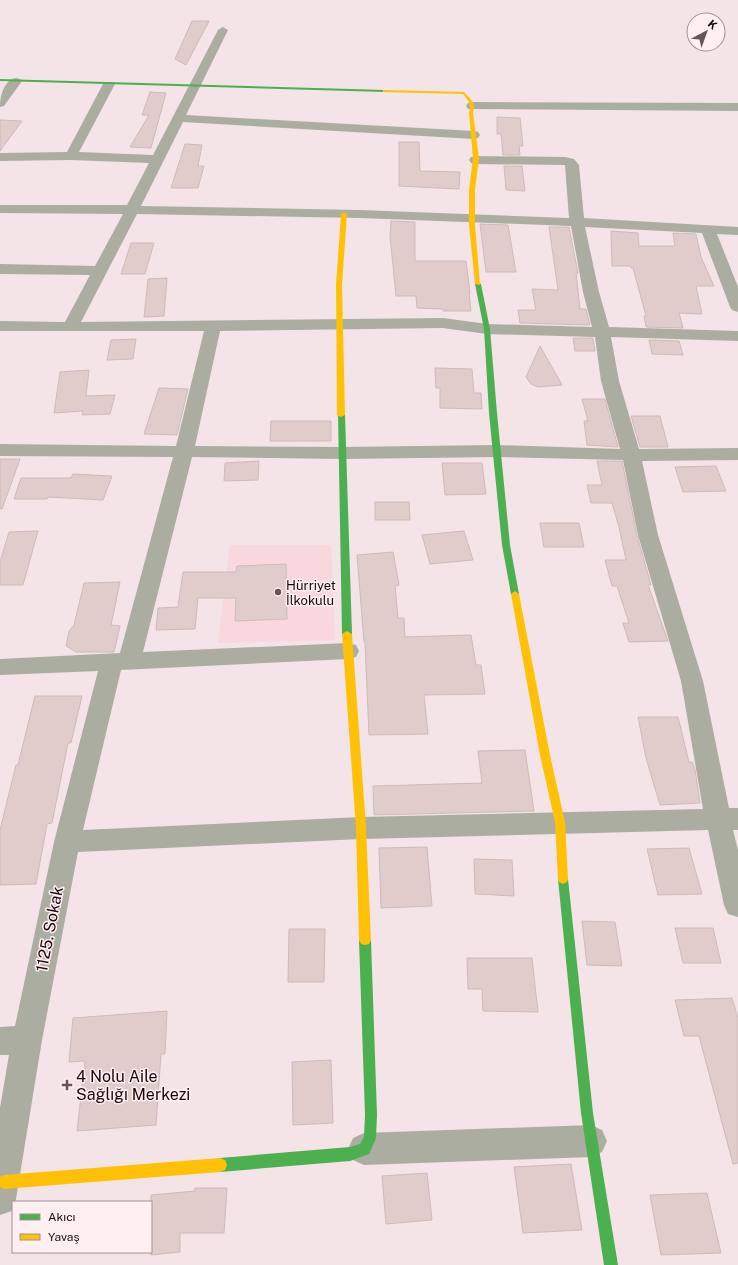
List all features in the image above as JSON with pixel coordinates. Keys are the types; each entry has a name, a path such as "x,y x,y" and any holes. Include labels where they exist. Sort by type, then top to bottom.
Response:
{"street":[{"path":"70,327 132,210 223,30"},
{"path":"0,80 464,93 472,102 476,160 472,190 472,218 477,277 487,329 493,413 506,546 545,755 560,822 563,882 587,1113 611,1265"},
{"path":"0,103 16,81"},
{"path":"71,156 109,84"},
{"path":"472,106 738,107"},
{"path":"179,118 474,135"},
{"path":"0,157 71,156 158,159"},
{"path":"476,160 569,162 572,165 577,223 591,292 602,332 610,381 631,455 648,535 692,681 728,819 738,905"},
{"path":"0,209 232,211 344,214 472,218 738,231"},
{"path":"344,214 339,285 342,453 348,651 361,828 371,1115 370,1138 364,1149"},
{"path":"708,229 738,307"},
{"path":"0,269 99,271"},
{"path":"0,326 70,327 443,323 487,329 738,336"},
{"name":"1125. Sokak","path":"2,1191 13,1040 67,842 184,452 213,325"},
{"path":"0,450 342,453 497,450 631,455 738,454"},
{"path":"0,667 348,651"},
{"path":"67,842 361,828 728,819"},
{"path":"2,1191 350,1154 364,1149 591,1141"}],"shaded area":[{"name":"Hürriyet İlkokulu","path":"230,545 331,545 335,640 218,643"}],"building":[{"path":"192,21 209,21 186,65 175,59"},
{"path":"150,92 166,93 151,148 130,147 149,115 142,115"},
{"path":"497,117 520,118 523,146 519,146 520,155 503,155 501,134 497,134"},
{"path":"0,120 22,121 0,151"},
{"path":"399,142 419,142 420,171 460,172 459,189 399,186"},
{"path":"185,144 202,145 198,166 204,166 198,188 171,188"},
{"path":"504,166 522,166 525,191 506,190"},
{"path":"391,221 415,222 415,261 466,261 471,311 443,311 443,309 417,308 416,296 396,296 390,236"},
{"path":"480,224 508,225 516,272 486,272"},
{"path":"549,227 569,227 578,273 576,273 580,309 586,309 590,325 520,323 518,310 536,310 532,289 558,290"},
{"path":"611,231 638,233 639,246 675,246 673,233 696,234 701,257 714,286 696,286 702,314 679,313 683,328 646,327 644,316 646,316 633,268 630,266 612,266"},
{"path":"131,243 154,243 145,274 121,274"},
{"path":"167,278 164,316 144,317 148,279"},
{"path":"573,338 593,338 595,351 575,351"},
{"path":"136,339 133,359 107,360 111,340"},
{"path":"649,340 679,341 683,355 652,354"},
{"path":"540,346 562,385 538,387 531,384 526,377"},
{"path":"435,368 472,369 474,393 481,393 482,409 440,408 440,388 436,388"},
{"path":"89,370 86,396 115,395 110,414 82,415 83,411 54,413 60,372"},
{"path":"159,388 188,389 177,435 144,434"},
{"path":"582,399 605,399 618,447 587,445 584,421 588,421"},
{"path":"631,416 660,416 668,447 640,447"},
{"path":"271,421 331,421 331,441 270,441"},
{"path":"0,459 20,459 2,509 0,509"},
{"path":"259,461 258,480 224,481 225,463"},
{"path":"597,461 622,461 637,535 651,585 648,585 668,641 629,642 623,623 629,623 617,586 612,586 605,560 626,560 619,527 612,503 591,503 587,485 602,485"},
{"path":"442,463 482,463 486,494 445,495"},
{"path":"716,466 726,491 683,492 675,467"},
{"path":"73,474 112,476 103,500 48,497 47,499 14,499 21,478 71,478"},
{"path":"375,502 409,502 410,520 375,520"},
{"path":"540,523 579,523 584,547 544,547"},
{"path":"38,531 23,585 0,585 0,562 9,532"},
{"path":"464,531 473,560 430,564 422,535"},
{"path":"393,552 399,585 395,586 398,618 404,618 405,637 471,635 476,665 481,665 485,694 424,695 428,734 369,735 365,642 357,555"},
{"path":"286,564 287,619 235,621 236,598 198,598 195,629 156,630 158,608 178,607 183,572 236,572 237,566"},
{"path":"120,582 111,625 120,626 114,652 76,652 66,646 69,631 74,625 84,583"},
{"path":"35,696 82,696 71,743 68,743 52,823 47,824 36,884 0,885 0,830"},
{"path":"638,717 678,717 689,762 692,762 695,769 700,803 660,805 646,758"},
{"path":"525,750 534,811 374,815 373,786 482,783 478,751"},
{"path":"427,847 432,906 381,908 379,848"},
{"path":"689,848 702,894 658,895 647,849"},
{"path":"474,859 512,860 514,896 475,894"},
{"path":"582,921 615,922 622,966 587,965"},
{"path":"675,928 713,928 721,963 683,963"},
{"path":"289,929 325,929 324,982 288,982"},
{"path":"467,958 532,958 538,1012 483,1011 482,989 468,989"},
{"path":"732,998 738,1018 738,1163 733,1164 699,1036 684,1036 675,1000"},
{"path":"167,1011 165,1054 161,1054 156,1125 77,1131 85,1061 69,1062 73,1018"},
{"path":"331,1060 333,1123 293,1125 292,1062"},
{"path":"571,1164 582,1230 523,1233 514,1167"},
{"path":"427,1173 432,1220 386,1224 382,1176"},
{"path":"195,1188 227,1188 224,1233 180,1233 180,1252 151,1255 151,1195 195,1191"},
{"path":"707,1193 721,1253 661,1255 650,1195"}],"traffic: fast":[{"path":"0,80 385,91"},
{"path":"478,284 487,329 493,413 506,545 515,594"},
{"path":"341,415 347,634"},
{"path":"563,879 587,1113 611,1265"},
{"path":"220,1165 350,1154 364,1149 370,1138 371,1115 365,940"}],"traffic: slow":[{"path":"385,91 464,93 471,102 476,158 472,190 472,225 478,284"},
{"path":"341,415 339,285 344,214"},
{"path":"515,594 545,755 560,822 563,879"},
{"path":"347,634 361,828 365,940"},
{"path":"4,1182 220,1165"}],"place":[{"name":"Hürriyet İlkokulu","path":"278,592"},
{"name":"4 Nolu Aile Sağlığı Merkezi","path":"67,1085"}]}
